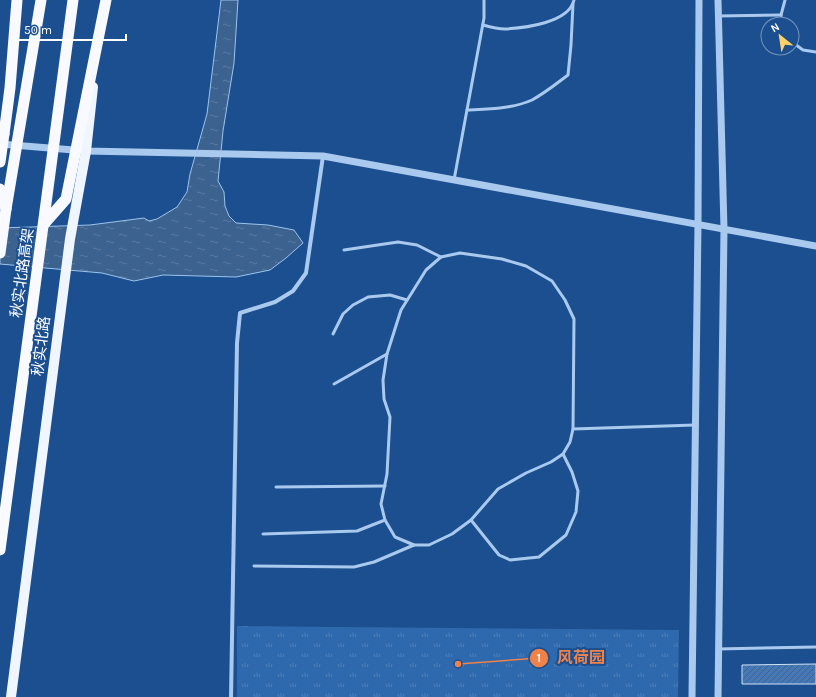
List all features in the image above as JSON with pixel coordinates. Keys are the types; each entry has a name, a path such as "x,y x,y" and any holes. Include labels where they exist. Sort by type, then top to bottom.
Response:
{"highway":[{"path":"0,162 10,88 16,0"},
{"name":"秋实北路高架","path":"0,253 41,0"},
{"name":"秋实北路高架","path":"0,550 74,0"},
{"path":"44,225 66,199 104,0"},
{"path":"0,189 6,209"}],"main road":[{"name":"秋实北路","path":"11,697 70,239 86,151 104,0"}],"street":[{"path":"692,697 698,224 699,0"},
{"path":"718,0 724,229 718,697"},
{"path":"0,144 86,151 323,156 816,246"},
{"path":"231,697 237,342 240,313 275,302 292,292 306,273 323,156"}],"lane":[{"path":"454,180 483,25 484,0"},
{"path":"467,110 493,109 514,106 531,100 568,75 574,0"},
{"path":"718,16 781,15 782,6 785,0"},
{"path":"483,25 504,29 545,24 563,15 573,4"},
{"path":"800,48 803,50 816,52"},
{"path":"344,250 398,242 417,245 441,257"},
{"path":"460,253 502,259 526,266 552,281 565,300 574,319 572,429 570,442 563,454 551,462 526,472 498,490 471,520 452,534 429,545 414,545 395,537 385,520 381,504 387,474 390,417 384,399 383,380 386,354 401,310 426,270 441,257 460,253"},
{"path":"333,334 343,314 353,305 368,297 390,295 407,300"},
{"path":"334,384 386,354"},
{"path":"572,429 695,425"},
{"path":"471,520 499,555 510,560 539,557 566,535 576,512 578,491 572,472 563,454"},
{"path":"276,487 385,486"},
{"path":"263,534 357,532 385,520"},
{"path":"254,566 354,567 374,562 414,545"},
{"path":"718,649 816,647"}],"green space":[{"path":"237,626 679,630 678,697 237,697"}],"water":[{"path":"221,0 238,0 234,63 223,131 218,181 224,192 225,206 229,216 236,223 268,225 294,230 303,243 270,270 236,277 163,275 134,281 102,273 0,264 0,228 90,225 144,218 149,221 157,219 177,207 187,192 190,174 207,114"}],"building":[{"path":"816,664 816,684 742,684 742,665"}],"place":[{"name":"风荷园","path":"458,664"}]}
